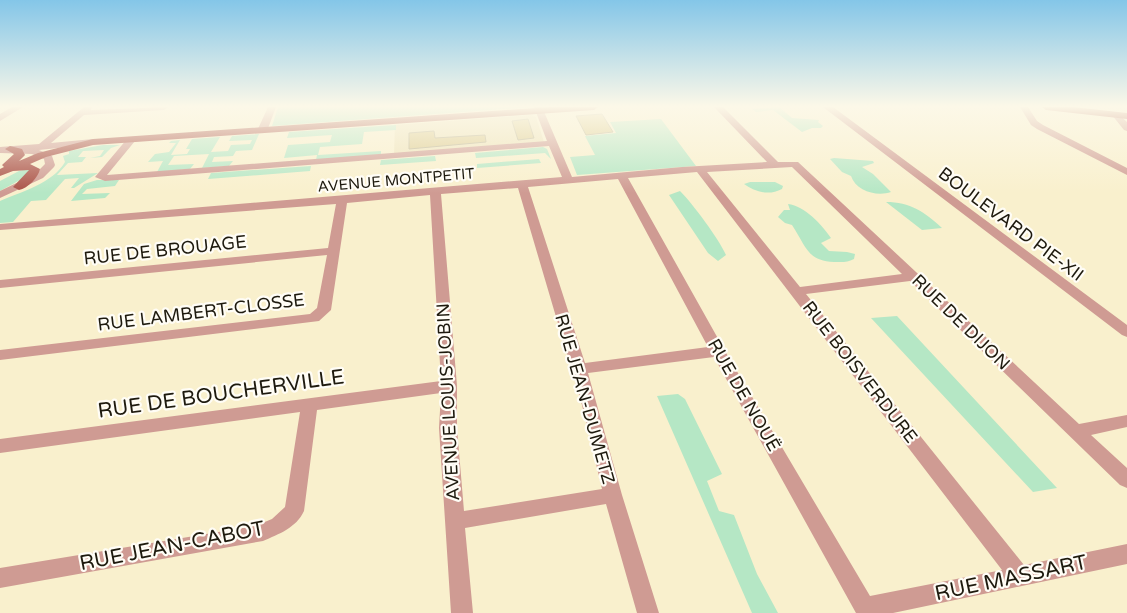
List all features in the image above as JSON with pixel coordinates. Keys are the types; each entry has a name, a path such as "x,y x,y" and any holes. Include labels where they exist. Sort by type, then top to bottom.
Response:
{"main road":[{"path":"0,172 42,150 93,142 201,136"},
{"path":"0,172 20,155 18,151 5,150"},
{"path":"0,172 22,168 35,169 33,175 19,187"}],"street":[{"path":"5,150 42,150 57,136"},
{"path":"550,136 568,180"},
{"path":"746,136 774,164"},
{"name":"BOULEVARD PIE-XII","path":"865,136 1127,332"},
{"path":"1058,136 1127,172"},
{"path":"130,141 100,177 172,174 553,144"},
{"path":"0,195 40,176 48,169 51,162 42,150"},
{"name":"AVENUE MONTPETIT","path":"0,227 342,200 700,168 794,164"},
{"name":"RUE DE DIJON","path":"794,164 1127,480"},
{"name":"RUE BOISVERDURE","path":"700,168 1019,575"},
{"name":"RUE DE NOUË","path":"621,176 718,351 867,610"},
{"name":"RUE JEAN-DUMETZ","path":"522,184 578,368 648,613"},
{"name":"AVENUE LOUIS-JOBIN","path":"435,191 449,386 448,428 462,613"},
{"name":"RUE LAMBERT-CLOSSE","path":"0,356 314,318 324,310 342,200"},
{"name":"RUE DE BROUAGE","path":"0,284 333,251"},
{"path":"797,291 913,277"},
{"path":"578,368 718,351"},
{"name":"RUE DE BOUCHERVILLE","path":"0,446 449,386"},
{"name":"RUE JEAN-CABOT","path":"0,578 256,535 279,525 294,510 308,406"},
{"path":"1076,431 1127,421"},
{"path":"456,522 613,495"},
{"name":"RUE MASSART","path":"867,610 1019,575 1127,554"}],"shaded area":[{"path":"395,136 542,136 544,142 394,154"}],"green space":[{"path":"232,136 258,136 252,150 236,151 233,156 214,157 212,162 233,161 229,166 202,168 209,154 174,156 168,165 194,164 190,169 157,172 163,161 148,162 155,154 169,152 176,143 169,143 171,141 180,140 171,155 187,154 190,149 186,149 192,139 220,137 211,152 228,151 231,145 250,144 252,140 229,141"},
{"path":"288,136 323,136 287,138"},
{"path":"332,136 363,136 362,144 320,147 318,155 381,151 381,155 316,160 317,155 284,158 288,145 330,142"},
{"path":"585,136 673,136 696,166 577,175 570,157 595,155"},
{"path":"103,145 120,145 111,148 102,157 90,158 100,156 104,150 83,151 78,157 86,157 82,162 68,163 57,175 98,173 74,188 71,188 79,178 65,179 46,200 31,201 13,222 0,223 0,201 36,186 53,176 65,162 63,156 69,154 69,151"},
{"path":"543,147 547,149 551,159 545,153 476,158 475,153"},
{"path":"435,156 436,161 380,165 381,160"},
{"path":"539,159 541,163 477,168 477,164"},
{"path":"830,159 873,161 874,163 862,167 873,174 891,192 880,194 862,189 857,186 851,176 842,172"},
{"path":"311,166 310,171 208,179 211,173"},
{"path":"27,169 32,171 29,175 0,191 0,181"},
{"path":"97,180 119,180 115,186 87,189 82,194 110,193 105,198 71,201 84,184"},
{"path":"750,182 775,182 783,186 782,189 767,193 744,184"},
{"path":"680,191 692,204 723,248 726,255 718,261 708,253 669,195"},
{"path":"886,202 895,202 917,209 942,228 922,230"},
{"path":"788,204 800,208 812,216 822,227 831,238 821,243 829,251 855,254 854,259 846,262 825,261 818,259 808,251 792,225 785,223 778,217 784,210 790,210"},
{"path":"897,316 1057,488 1033,492 871,318"},
{"path":"678,394 685,399 722,474 707,481 719,511 734,515 757,574 778,613 752,613 657,396"}],"building":[{"path":"409,136 435,136 435,138 485,136 486,142 409,149"},
{"path":"517,136 533,136 534,138 518,140"}]}
